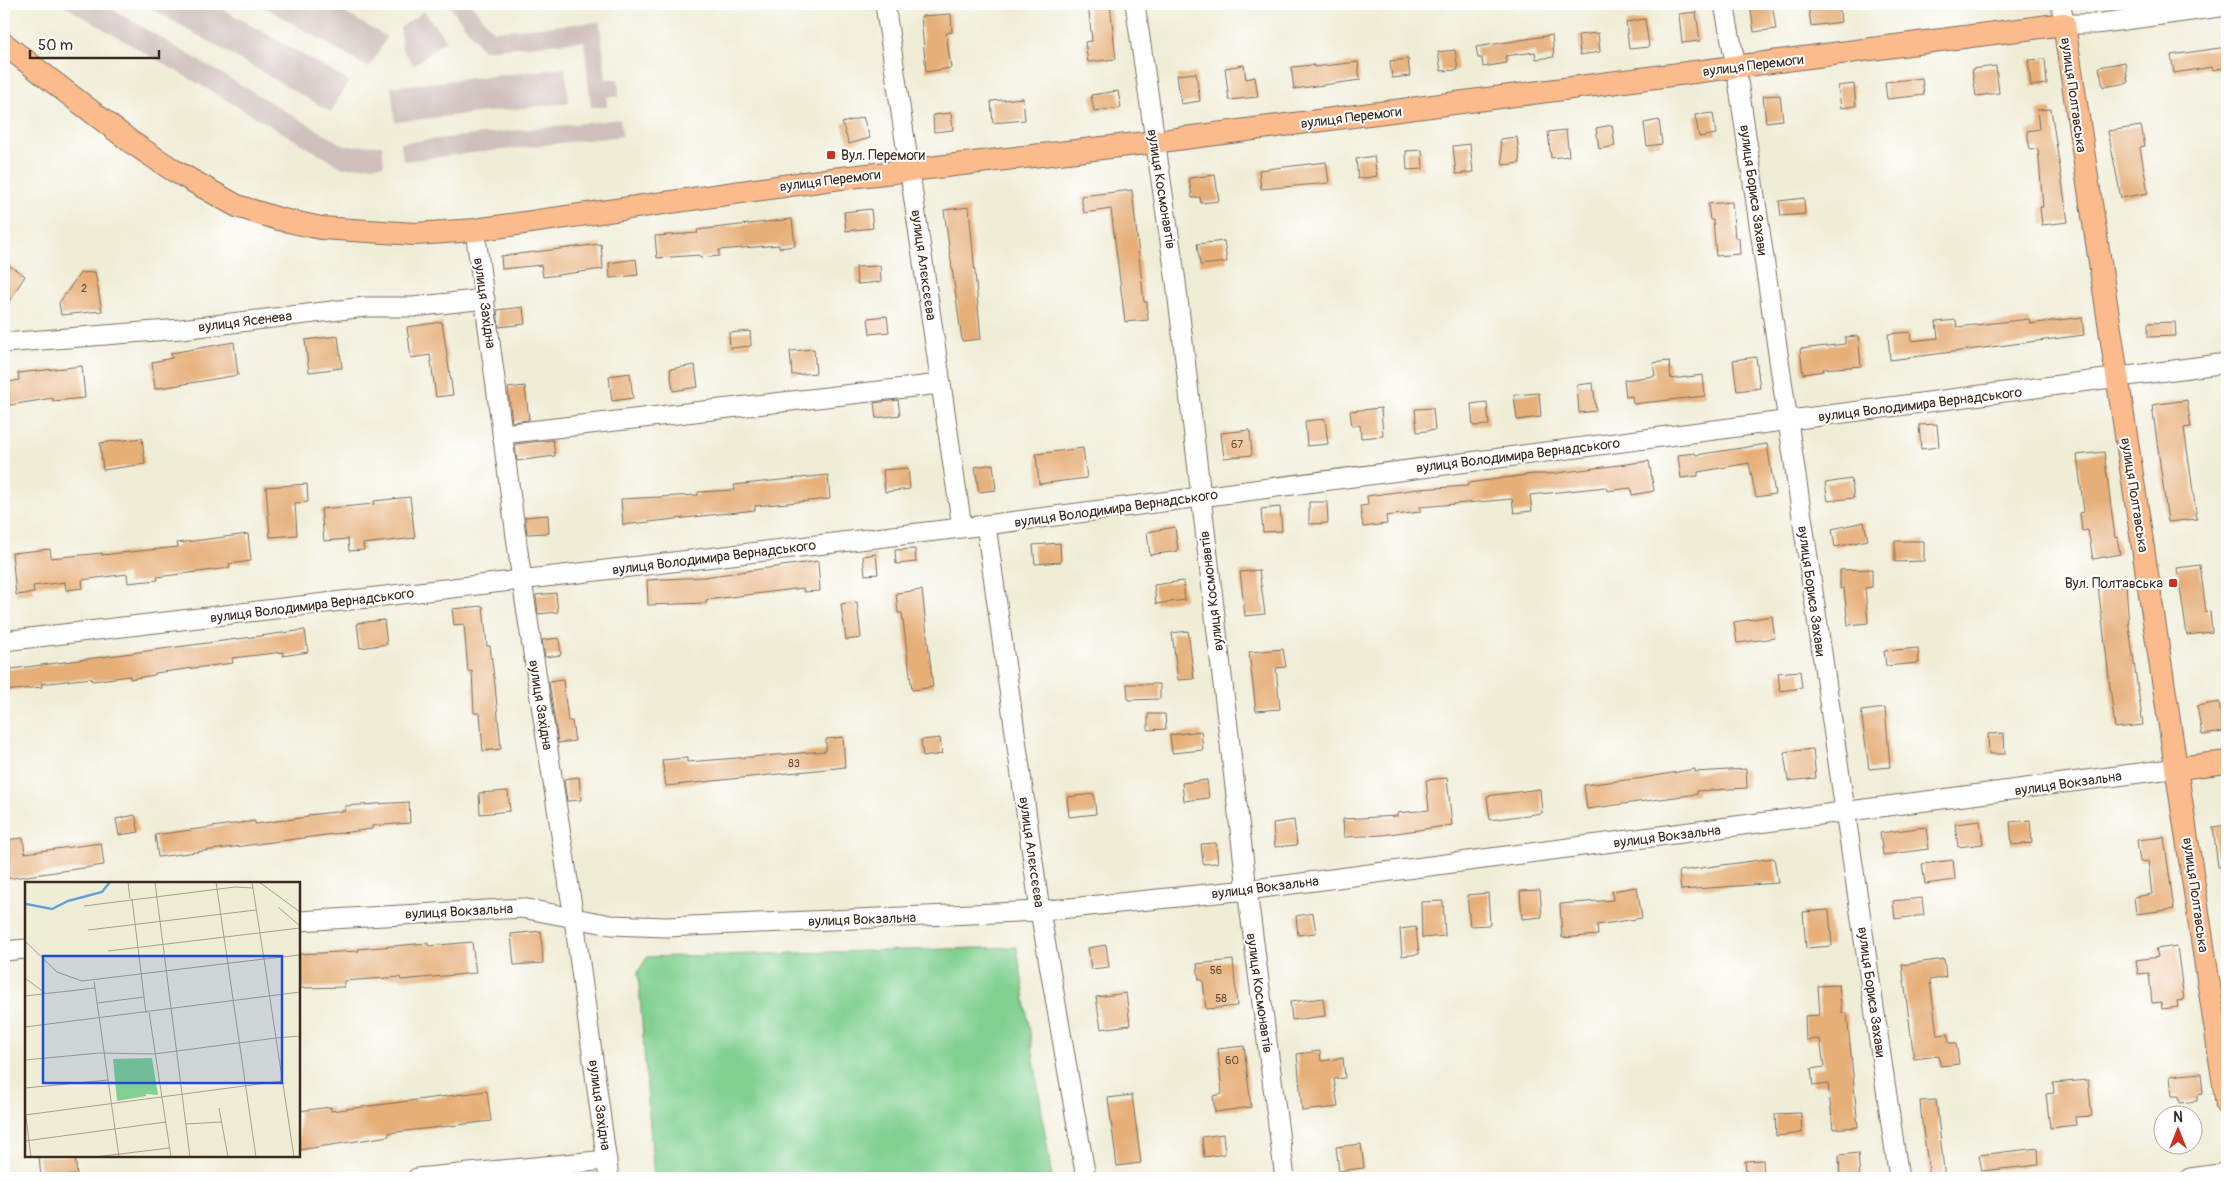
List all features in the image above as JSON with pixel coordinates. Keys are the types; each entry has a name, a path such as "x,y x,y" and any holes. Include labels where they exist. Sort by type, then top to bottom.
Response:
{"main road":[{"name":"вулиця Перемоги","path":"4,44 131,142 181,175 237,206 279,219 321,228 415,234 475,230 833,179 1154,142 1736,67 2063,14"},
{"name":"вулиця Полтавська","path":"2063,14 2116,379 2178,768 2227,1105"},
{"name":"вулиця Вокзальна","path":"2178,768 2227,762"}],"street":[{"name":"вулиця Алєксєєва","path":"885,4 962,527"},
{"name":"вулиця Космонавтів","path":"1135,4 1176,282 1246,890 1285,1178"},
{"name":"вулиця Бориса Захави","path":"1724,4 1736,67 1899,1178"},
{"name":"вулиця Перемоги","path":"2063,14 2095,24 2227,6"},
{"name":"вулиця Західна","path":"475,230 522,581 574,918 608,1169"},
{"name":"вулиця Ясенева","path":"8,339 181,329 364,307 413,307 485,299"},
{"name":"вулиця Володимира Вернадського","path":"4,641 986,525 2227,363"},
{"path":"502,434 940,384"},
{"name":"вулиця Алєксєєва","path":"986,525 1040,911 1086,1178"},
{"name":"вулиця Вокзальна","path":"300,921 522,908 549,911 612,925 666,927 1040,911 1246,890 2178,768"},
{"path":"4,951 25,949"},
{"path":"417,1178 608,1169"},
{"path":"2190,1178 2227,1173"}],"shaded area":[{"path":"61,4 103,4 345,146 382,145 384,165 343,168"},
{"path":"144,4 214,4 349,81 331,112"},
{"path":"259,4 329,4 387,37 369,68"},
{"path":"448,4 471,4 493,31 600,22 606,79 618,79 619,97 607,97 607,107 591,107 584,41 483,50"},
{"path":"424,11 446,40 414,65 402,48 400,28"},
{"path":"565,68 569,103 395,122 391,87"},
{"path":"620,119 623,136 403,161 401,143"}],"green space":[{"path":"1017,947 1052,1178 654,1178 638,972 647,957"}],"building":[{"path":"1088,4 1110,4 1116,59 1088,62 1085,42 1092,41"},
{"path":"1750,4 1772,4 1776,29 1754,32"},
{"path":"1808,4 1839,4 1841,22 1811,26"},
{"path":"1696,12 1700,41 1682,43 1679,14"},
{"path":"951,14 952,32 946,33 951,68 926,72 921,16"},
{"path":"1645,19 1649,47 1629,49 1626,22"},
{"path":"1598,33 1600,52 1580,55 1578,35"},
{"path":"1552,35 1554,57 1536,59 1535,52 1505,56 1507,63 1483,67 1482,58 1478,58 1476,47"},
{"path":"2227,47 2227,67 2213,70 2212,67 2174,73 2171,55"},
{"path":"1455,50 1458,70 1441,71 1438,52"},
{"path":"1408,59 1410,76 1392,78 1390,61"},
{"path":"2045,59 2047,84 2031,86 2028,60"},
{"path":"1358,62 1360,80 1294,89 1291,67 1314,65 1314,67"},
{"path":"2125,62 2128,83 2103,87 2099,67"},
{"path":"1244,65 1246,79 1255,77 1258,97 1229,100 1225,68"},
{"path":"1996,66 1999,93 1976,96 1972,69"},
{"path":"1196,73 1200,101 1181,104 1177,75"},
{"path":"1922,78 1924,95 1887,99 1885,82"},
{"path":"1854,84 1856,106 1841,108 1838,86"},
{"path":"1118,91 1121,108 1094,111 1091,95"},
{"path":"1780,95 1783,120 1766,122 1763,96"},
{"path":"1023,98 1025,120 993,123 991,101"},
{"path":"2051,109 2068,222 2042,225 2040,207 2043,207 2038,149 2030,150 2027,131 2039,129 2037,110"},
{"path":"951,113 953,130 934,132 933,115"},
{"path":"1713,113 1716,134 1699,137 1695,115"},
{"path":"863,117 870,138 849,144 842,123"},
{"path":"1659,120 1662,144 1647,146 1644,123"},
{"path":"1612,125 1615,146 1599,149 1596,128"},
{"path":"2141,126 2145,146 2140,147 2148,193 2121,198 2108,131"},
{"path":"1566,130 1569,156 1551,158 1548,132"},
{"path":"1517,137 1520,163 1503,165 1500,139"},
{"path":"1470,144 1473,172 1456,174 1453,146"},
{"path":"1422,150 1423,169 1407,170 1406,151"},
{"path":"1374,156 1377,176 1358,179 1356,159"},
{"path":"1326,162 1329,183 1261,189 1259,170"},
{"path":"1215,175 1219,201 1201,203 1200,197 1192,198 1189,178"},
{"path":"1132,190 1144,302 1147,302 1148,320 1125,322 1111,209 1084,213 1081,196"},
{"path":"1804,198 1805,214 1781,216 1779,201"},
{"path":"1732,202 1735,238 1739,238 1740,254 1716,256 1713,220 1710,220 1708,204"},
{"path":"969,207 981,339 962,341 944,210"},
{"path":"871,209 873,228 846,231 844,212"},
{"path":"792,219 795,246 779,248 779,245 719,250 719,256 700,258 700,255 657,258 655,236 698,233 697,230"},
{"path":"1224,241 1227,262 1200,265 1197,244"},
{"path":"601,244 603,269 543,277 541,265 502,269 501,256"},
{"path":"636,259 638,275 610,278 609,263"},
{"path":"4,262 25,276 4,309"},
{"path":"880,266 881,282 857,284 856,267"},
{"path":"95,272 102,311 61,315 59,303 80,273"},
{"path":"523,307 525,324 499,327 497,310"},
{"path":"887,316 889,332 870,334 868,318"},
{"path":"2082,317 2084,335 1890,360 1888,334 1910,332 1911,341 1938,338 1936,322 1956,320 1957,327 2029,319 2030,324"},
{"path":"442,322 453,395 436,397 430,355 411,358 407,327"},
{"path":"2175,322 2176,336 2148,337 2148,323"},
{"path":"750,331 751,346 730,348 729,333"},
{"path":"338,336 342,368 309,372 305,340"},
{"path":"1858,336 1861,366 1823,369 1824,371 1803,374 1800,349 1845,344 1845,337"},
{"path":"234,342 238,375 155,389 152,362 172,358 171,353"},
{"path":"814,349 816,373 792,375 790,351"},
{"path":"1756,357 1760,388 1737,391 1733,360"},
{"path":"1669,361 1671,379 1703,375 1705,396 1633,404 1632,396 1626,397 1624,380 1655,376 1653,363"},
{"path":"695,365 698,387 673,391 670,369"},
{"path":"82,366 85,398 53,401 53,398 4,406 4,383 19,380 18,373"},
{"path":"630,373 633,398 612,401 609,376"},
{"path":"1593,383 1596,411 1579,413 1577,385"},
{"path":"525,386 529,420 512,422 508,388"},
{"path":"1539,393 1541,417 1517,420 1514,395"},
{"path":"898,400 900,415 876,418 874,403"},
{"path":"2187,400 2191,427 2184,428 2197,519 2168,522 2152,405"},
{"path":"1487,402 1489,425 1473,426 1471,404"},
{"path":"1381,408 1383,436 1361,438 1360,425 1352,426 1350,411"},
{"path":"1433,408 1435,430 1417,432 1415,409"},
{"path":"1325,419 1328,444 1307,446 1305,421"},
{"path":"1937,424 1939,447 1921,449 1919,425"},
{"path":"1250,430 1252,455 1224,458 1221,433"},
{"path":"142,438 145,464 103,470 100,443"},
{"path":"553,440 555,456 517,461 515,444"},
{"path":"1767,444 1775,494 1756,497 1749,463 1698,472 1698,476 1681,478 1678,455 1695,453 1696,455"},
{"path":"1083,448 1087,478 1039,484 1036,454"},
{"path":"2104,452 2115,538 2117,537 2120,554 2093,559 2088,530 2082,531 2080,513 2084,512 2077,455"},
{"path":"1649,461 1654,491 1632,495 1631,488 1607,491 1606,487 1530,495 1532,511 1514,513 1512,499 1420,507 1420,512 1386,516 1387,524 1363,527 1360,506 1368,505 1367,496 1418,489 1468,486 1468,483"},
{"path":"993,464 996,490 979,492 975,467"},
{"path":"908,468 910,489 885,492 883,470"},
{"path":"828,475 830,499 755,506 755,510 623,525 621,499 698,495 698,492 735,490 734,485"},
{"path":"1851,479 1854,498 1828,501 1825,483"},
{"path":"307,484 308,502 295,503 297,535 270,537 266,487"},
{"path":"410,497 415,538 363,544 364,550 349,551 348,539 324,541 321,509 374,504 374,501"},
{"path":"1309,502 1327,502 1328,523 1309,524"},
{"path":"1280,507 1282,531 1263,532 1261,509"},
{"path":"548,515 549,533 527,534 525,517"},
{"path":"1864,522 1868,540 1835,547 1832,529"},
{"path":"1175,527 1178,551 1150,555 1147,532"},
{"path":"248,534 251,561 229,564 230,568 157,577 158,580 128,583 127,574 82,580 83,588 66,590 65,582 33,586 34,593 16,595 12,553 50,549 51,558 102,553 102,555 178,547 177,543"},
{"path":"1895,541 1924,541 1924,561 1895,562"},
{"path":"1060,543 1061,562 1035,564 1033,545"},
{"path":"915,549 916,562 896,564 895,550"},
{"path":"876,554 878,574 865,575 863,556"},
{"path":"818,561 820,591 804,592 803,588 706,600 707,603 648,605 647,580 704,577"},
{"path":"2200,565 2206,612 2210,611 2212,632 2187,635 2177,568"},
{"path":"1872,569 1872,587 1865,588 1868,623 1848,625 1844,588 1840,589 1840,570"},
{"path":"1259,570 1265,614 1245,616 1240,572"},
{"path":"1183,581 1185,600 1156,604 1154,585"},
{"path":"2126,584 2129,627 2143,725 2115,728 2098,586"},
{"path":"922,590 933,687 912,690 902,613 898,613 896,593"},
{"path":"556,593 558,612 538,614 536,595"},
{"path":"857,602 861,638 846,640 841,604"},
{"path":"483,606 487,646 490,646 495,685 501,749 483,751 480,713 474,713 472,671 468,672 464,624 454,625 452,609"},
{"path":"1772,616 1775,638 1737,643 1734,622"},
{"path":"384,620 387,644 360,648 357,623"},
{"path":"305,630 308,652 283,656 283,652 232,658 233,663 155,673 155,675 130,679 130,676 92,681 91,678 41,684 42,687 4,691 4,670"},
{"path":"1188,631 1194,679 1178,680 1172,633"},
{"path":"559,638 561,655 545,657 542,640"},
{"path":"1918,648 1919,663 1886,666 1884,651"},
{"path":"1283,649 1286,667 1276,668 1280,709 1256,711 1249,652"},
{"path":"1800,671 1802,688 1780,691 1778,673"},
{"path":"563,680 568,721 572,721 575,741 558,743 549,682"},
{"path":"1127,684 1160,684 1160,699 1128,700"},
{"path":"2219,702 2223,732 2202,735 2197,706"},
{"path":"1885,708 1890,767 1869,769 1861,711"},
{"path":"1148,714 1165,714 1166,729 1148,730"},
{"path":"1201,731 1203,750 1172,753 1170,735"},
{"path":"2004,733 2005,754 1989,754 1988,734"},
{"path":"843,737 845,767 666,786 662,760 687,758 687,762 826,751 826,739"},
{"path":"940,738 942,754 923,757 921,740"},
{"path":"1813,749 1816,778 1788,781 1784,752"},
{"path":"1695,769 1695,772 1746,769 1747,788 1697,791 1697,794 1587,809 1584,785"},
{"path":"579,777 581,800 567,801 564,779"},
{"path":"1447,778 1452,825 1383,835 1344,837 1343,819 1397,816 1397,813 1429,810 1426,780"},
{"path":"1207,780 1209,798 1184,801 1182,783"},
{"path":"1540,789 1542,813 1490,820 1487,796"},
{"path":"508,791 510,811 480,814 479,793"},
{"path":"1094,794 1096,814 1069,817 1067,797"},
{"path":"409,802 410,823 372,826 372,829 158,857 155,835 255,821 255,824 308,817 308,815 345,811 345,806"},
{"path":"135,815 139,832 119,835 116,819"},
{"path":"1294,820 1297,845 1275,847 1273,823"},
{"path":"2030,820 2032,843 2012,845 2010,822"},
{"path":"1980,821 1983,844 1958,847 1955,824"},
{"path":"2227,825 2227,866 2218,867 2213,827"},
{"path":"1926,827 1929,849 1883,855 1880,833"},
{"path":"2164,837 2174,909 2136,914 2134,897 2152,894 2148,861 2140,862 2137,840"},
{"path":"23,838 25,853 101,843 104,865 6,879 4,840"},
{"path":"1216,843 1218,863 1203,864 1201,844"},
{"path":"1774,858 1778,883 1681,890 1679,871"},
{"path":"1953,860 1955,880 1925,884 1922,864"},
{"path":"1637,887 1642,918 1597,925 1598,935 1562,938 1560,904 1613,900 1612,891"},
{"path":"1540,890 1542,917 1522,919 1520,891"},
{"path":"1488,893 1490,925 1470,926 1467,895"},
{"path":"1922,898 1924,915 1895,919 1893,901"},
{"path":"1443,901 1445,936 1422,938 1421,902"},
{"path":"1829,910 1832,946 1806,948 1803,912"},
{"path":"1313,913 1316,933 1298,935 1296,916"},
{"path":"1416,927 1419,954 1402,956 1400,929"},
{"path":"541,931 543,963 514,965 511,934"},
{"path":"472,942 476,973 401,980 400,977 344,981 344,987 300,988 300,954 359,951 358,949 428,943 428,946"},
{"path":"1106,945 1109,967 1091,969 1088,948"},
{"path":"2177,946 2184,1000 2177,1001 2178,1007 2162,1009 2161,1002 2152,1003 2149,973 2138,974 2136,960 2158,957 2156,949"},
{"path":"1944,959 1946,977 1930,980 1937,1035 1948,1034 1949,1043 1956,1043 1959,1064 1940,1066 1939,1056 1914,1059 1902,965"},
{"path":"1233,960 1237,1006 1206,1009 1203,980 1199,980 1197,964"},
{"path":"1839,985 1842,1013 1847,1013 1858,1127 1833,1129 1828,1084 1813,1086 1811,1069 1824,1067 1820,1039 1806,1040 1805,1016 1820,1015 1818,986"},
{"path":"1126,993 1130,1025 1101,1029 1096,997"},
{"path":"1323,998 1325,1016 1292,1020 1290,1002"},
{"path":"1244,1046 1251,1107 1215,1112 1213,1096 1222,1094 1218,1049"},
{"path":"1320,1051 1321,1061 1343,1058 1345,1078 1334,1079 1338,1107 1302,1111 1297,1054"},
{"path":"2201,1073 2203,1094 2197,1095 2197,1101 2180,1103 2179,1096 2172,1096 2170,1076"},
{"path":"2088,1080 2092,1116 2075,1117 2076,1125 2050,1128 2046,1094 2054,1093 2053,1083"},
{"path":"487,1091 491,1121 389,1133 389,1136 300,1150 300,1111 331,1107 331,1111"},
{"path":"1132,1095 1141,1163 1117,1166 1108,1098"},
{"path":"1936,1100 1945,1178 1930,1178 1922,1123 1920,1101"},
{"path":"1801,1113 1802,1133 1776,1136 1775,1114"},
{"path":"1223,1134 1225,1154 1204,1157 1202,1137"},
{"path":"1361,1144 1364,1168 1339,1171 1336,1147"},
{"path":"2038,1148 2039,1165 1982,1171 1979,1155"},
{"path":"1858,1153 1860,1178 1840,1178 1839,1155"},
{"path":"39,1157 75,1157 77,1175 41,1178"},
{"path":"1763,1160 1764,1178 1747,1178 1745,1161"}],"place":[{"name":"Вул. Перемоги","path":"831,155"},
{"name":"Вул. Полтавська","path":"2173,583"}]}
